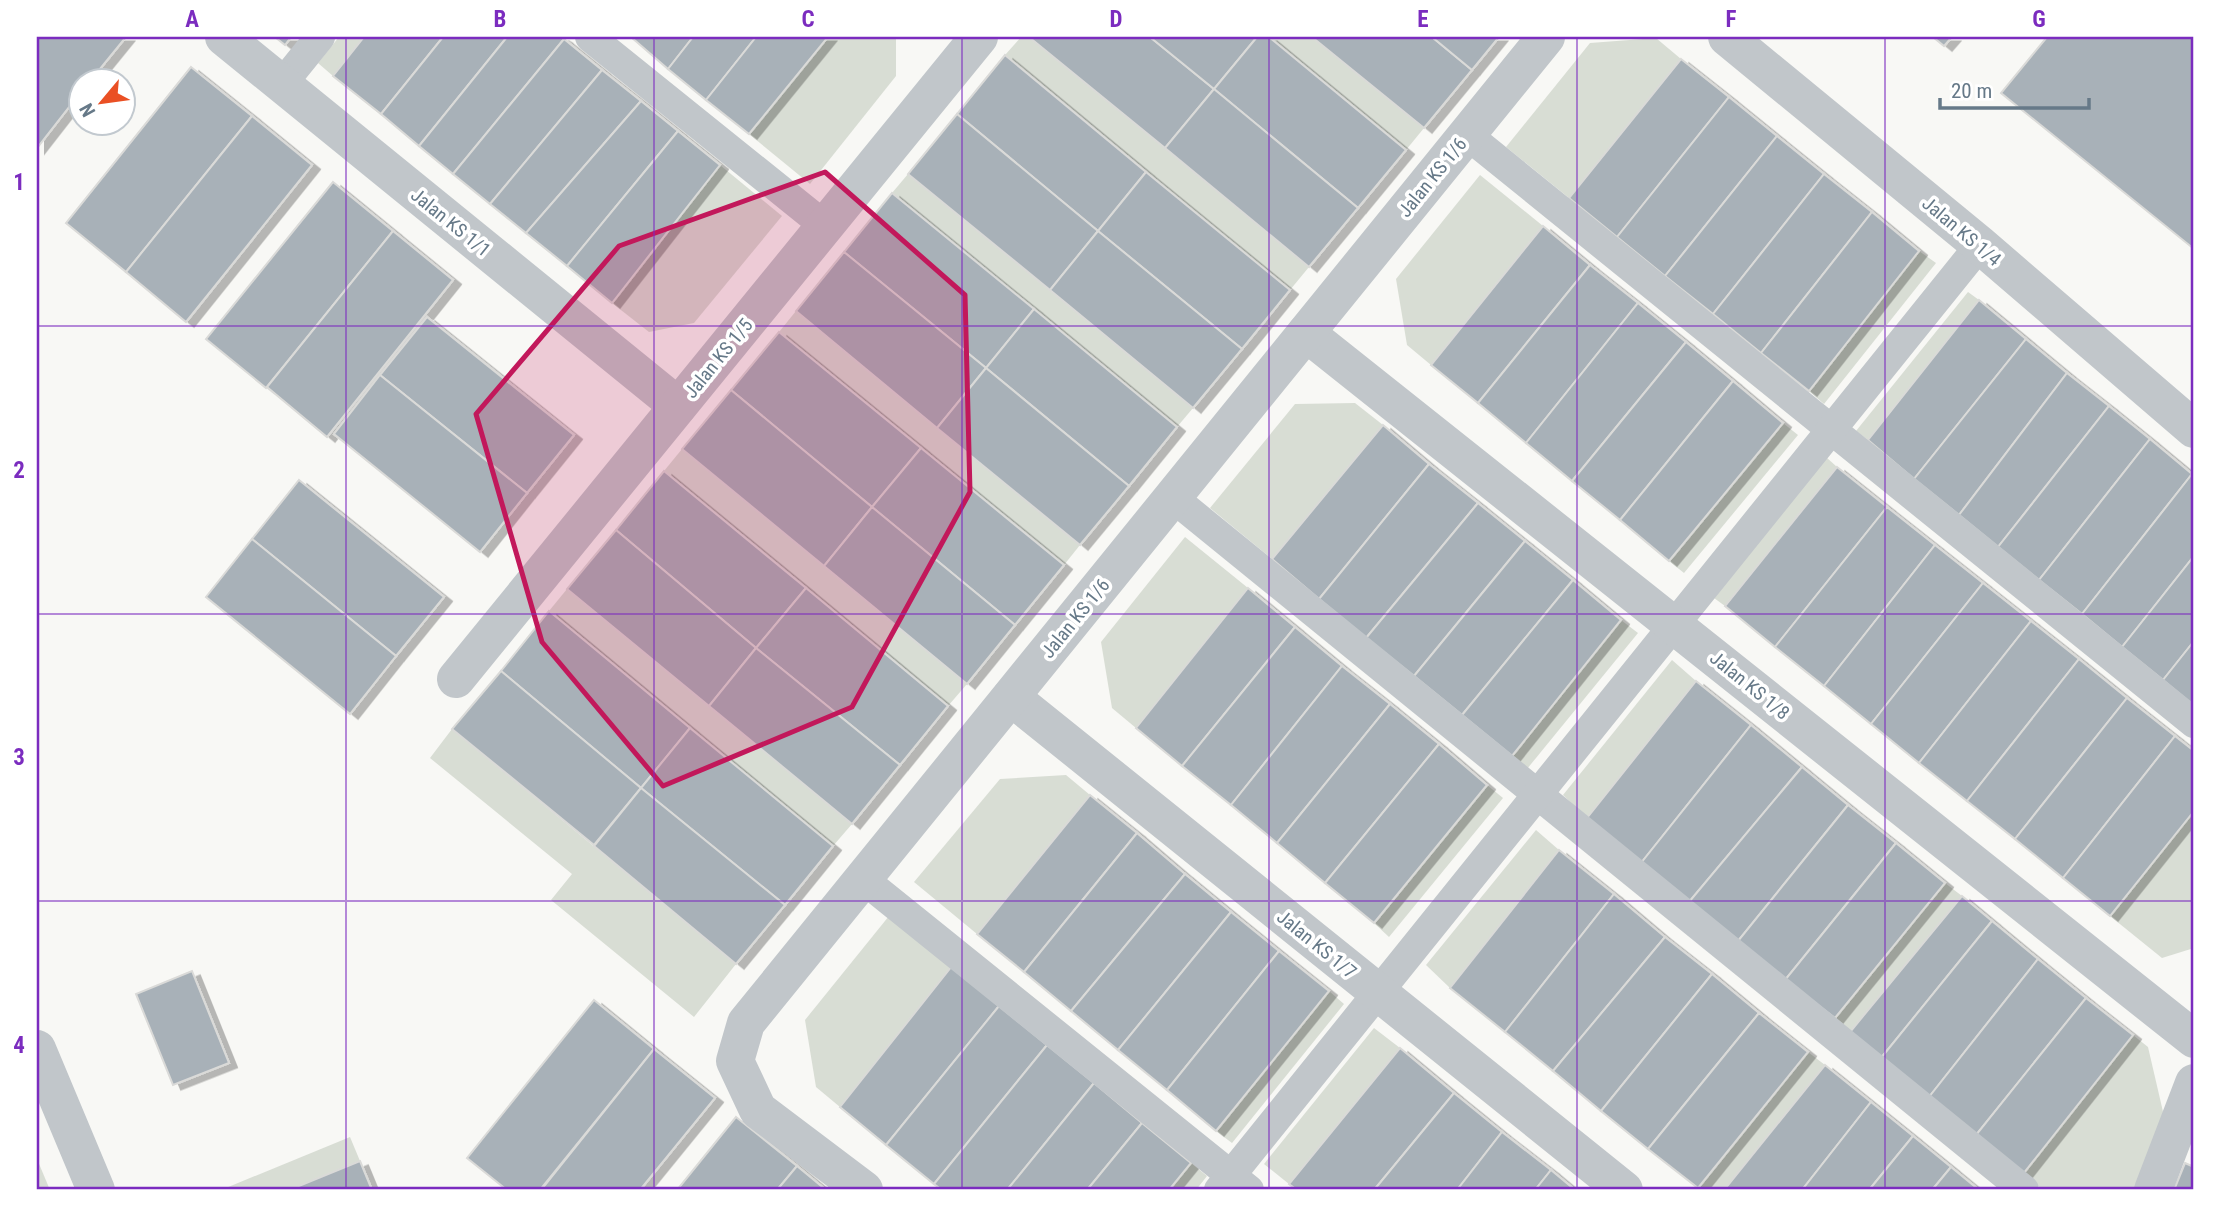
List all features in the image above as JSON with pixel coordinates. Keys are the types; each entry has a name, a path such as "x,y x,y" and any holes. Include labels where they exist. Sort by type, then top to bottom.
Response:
{"street":[{"name":"Jalan KS 1/1","path":"225,37 678,406"},
{"name":"Jalan KS 1/6","path":"864,1190 758,1110 736,1061 746,1023 1546,37"},
{"name":"Jalan KS 1/4","path":"1727,37 1980,245 2194,429"},
{"name":"Jalan KS 1/5","path":"456,679 825,226 972,39"},
{"name":"Jalan KS 1/8","path":"1306,332 2194,1039"},
{"name":"Jalan KS 1/7","path":"1011,697 1624,1190"},
{"path":"37,1050 96,1190"},
{"path":"2153,1190 2194,1083"}],"lane":[{"path":"282,84 320,37"},
{"path":"590,37 825,226"},
{"path":"1466,134 2194,723"},
{"path":"863,879 1233,1185 1378,993 1980,245"},
{"path":"1172,497 2024,1190"}],"highlighted area":[{"path":"825,172 965,295 970,492 852,707 663,786 542,642 476,414 619,246"}],"shaded area":[{"path":"339,37 364,37 333,76 318,63"},
{"path":"828,37 896,37 896,76 810,184 749,134"},
{"path":"1021,37 1029,37 1309,267 1290,290 1005,55"},
{"path":"1269,37 1312,37 1424,128 1406,150"},
{"path":"1656,38 1681,59 1569,198 1506,147 1590,43"},
{"path":"720,165 782,216 694,323 649,332 612,303"},
{"path":"908,174 1193,408 1177,427 892,193"},
{"path":"1480,175 1543,226 1431,365 1407,345 1396,279"},
{"path":"1919,251 1936,263 1824,404 1809,391"},
{"path":"1968,292 1979,300 1868,440 1856,431"},
{"path":"796,311 1080,545 1064,565 779,332"},
{"path":"1355,403 1383,425 1272,559 1210,508 1295,404"},
{"path":"1783,423 1798,435 1684,573 1669,561"},
{"path":"682,449 967,684 948,706 664,471"},
{"path":"1826,457 1837,467 1725,606 1714,598"},
{"path":"1185,537 1248,588 1136,728 1112,708 1101,642"},
{"path":"567,589 852,824 833,846 549,611"},
{"path":"1621,620 1638,633 1527,769 1512,756"},
{"path":"1672,660 1696,681 1587,818 1563,795"},
{"path":"452,729 736,964 694,1017 551,900 572,874 430,758"},
{"path":"1066,775 1090,795 977,934 914,882 1000,779"},
{"path":"1487,785 1503,798 1389,937 1374,923"},
{"path":"2194,811 2194,948 2162,958 2110,916"},
{"path":"1536,830 1559,850 1450,988 1426,965"},
{"path":"1945,883 1962,896 1850,1032 1835,1018"},
{"path":"889,916 952,966 840,1107 816,1087 805,1020"},
{"path":"1329,991 1344,1004 1232,1143 1216,1131"},
{"path":"1374,1028 1400,1048 1289,1184 1264,1164"},
{"path":"2133,1035 2148,1047 2164,1116 2135,1190 2043,1190 2023,1174"},
{"path":"1808,1052 1825,1065 1724,1190 1698,1188"},
{"path":"350,1137 360,1161 289,1190 221,1190"},
{"path":"37,1159 50,1190 37,1190"},
{"path":"1191,1163 1207,1176 1196,1190 1169,1190"}],"building":[{"path":"37,37 126,37 102,66 66,66 66,111 37,148"},
{"path":"275,37 291,37 285,45"},
{"path":"364,37 443,37 381,114 333,76"},
{"path":"443,37 507,37 419,146 381,114"},
{"path":"507,37 564,39 453,174 419,146"},
{"path":"631,37 693,37 668,69"},
{"path":"693,37 756,37 706,100 668,69"},
{"path":"756,37 828,37 749,134 706,100"},
{"path":"1029,37 1150,37 1214,89 1165,148"},
{"path":"1150,37 1257,37 1214,89"},
{"path":"1257,37 1269,37 1406,150 1358,208 1214,89"},
{"path":"1312,37 1432,37 1472,70 1424,128"},
{"path":"1432,37 1499,37 1472,70"},
{"path":"1933,37 1952,37 1944,46"},
{"path":"2047,37 2194,37 2194,249 2001,93"},
{"path":"564,39 602,70 490,204 453,174"},
{"path":"1005,55 1146,172 1098,231 957,114"},
{"path":"1681,59 1729,97 1617,237 1569,198"},
{"path":"191,67 252,116 126,272 66,223"},
{"path":"602,70 641,101 526,233 490,204"},
{"path":"1214,89 1358,208 1309,267 1165,148"},
{"path":"1729,97 1777,136 1665,276 1617,237"},
{"path":"641,101 678,131 567,266 526,233"},
{"path":"957,114 1098,231 1050,290 908,174"},
{"path":"252,116 312,165 186,322 126,272"},
{"path":"678,131 720,165 612,303 567,266"},
{"path":"1777,136 1824,174 1713,314 1665,276"},
{"path":"1146,172 1290,290 1242,349 1098,231"},
{"path":"1824,174 1872,212 1761,353 1713,314"},
{"path":"333,182 393,231 266,388 206,339"},
{"path":"892,193 1034,309 986,368 844,252"},
{"path":"1872,212 1919,251 1809,391 1761,353"},
{"path":"1543,226 1590,265 1478,403 1431,365"},
{"path":"393,231 453,280 327,437 267,387"},
{"path":"1098,231 1242,349 1193,408 1050,290"},
{"path":"844,252 986,368 937,428 796,311"},
{"path":"1590,265 1638,303 1526,443 1478,403"},
{"path":"1979,300 2026,339 1914,479 1868,440"},
{"path":"1638,303 1686,342 1572,481 1526,443"},
{"path":"1034,309 1177,427 1129,486 986,368"},
{"path":"427,317 574,435 527,493 380,375"},
{"path":"779,332 921,448 872,507 731,390"},
{"path":"2026,339 2067,373 1959,515 1914,479"},
{"path":"1686,342 1733,381 1620,520 1572,481"},
{"path":"986,368 1129,486 1080,545 937,428"},
{"path":"2067,373 2109,406 1998,547 1959,515"},
{"path":"380,375 527,493 480,552 334,434"},
{"path":"1733,381 1783,423 1669,561 1620,520"},
{"path":"731,390 872,507 824,566 682,449"},
{"path":"2109,406 2150,439 2039,580 1998,547"},
{"path":"1383,425 1429,464 1319,599 1272,559"},
{"path":"2150,439 2192,474 2082,614 2039,580"},
{"path":"921,448 1064,565 1015,625 872,507"},
{"path":"1429,464 1478,503 1366,638 1319,599"},
{"path":"1837,467 1887,507 1775,647 1725,606"},
{"path":"664,471 806,588 756,648 616,530"},
{"path":"2192,474 2194,556 2122,647 2082,614"},
{"path":"299,480 444,597 396,656 252,539"},
{"path":"1478,503 1525,541 1414,676 1366,638"},
{"path":"872,507 1015,625 967,684 824,566"},
{"path":"1887,507 1935,545 1824,686 1775,647"},
{"path":"616,530 756,648 709,706 567,589"},
{"path":"252,539 396,656 350,714 206,597"},
{"path":"1525,541 1573,580 1462,715 1414,676"},
{"path":"1935,545 1983,583 1871,724 1824,686"},
{"path":"2194,556 2194,641 2163,680 2122,647"},
{"path":"1573,580 1621,620 1512,756 1462,715"},
{"path":"1983,583 2031,621 1919,763 1871,724"},
{"path":"806,588 948,706 900,765 756,648"},
{"path":"1248,588 1295,627 1182,766 1136,728"},
{"path":"549,611 690,728 641,788 501,671"},
{"path":"2031,621 2079,659 1967,801 1919,763"},
{"path":"1295,627 1342,666 1231,805 1182,766"},
{"path":"2194,641 2194,706 2163,680"},
{"path":"756,648 900,765 852,824 709,706"},
{"path":"2079,659 2127,698 2015,839 1967,801"},
{"path":"1342,666 1390,704 1277,843 1231,805"},
{"path":"501,671 641,788 594,845 452,729"},
{"path":"1696,681 1751,725 1641,863 1587,818"},
{"path":"2127,698 2175,736 2063,878 2015,839"},
{"path":"1390,704 1439,744 1325,883 1277,843"},
{"path":"1751,725 1802,767 1689,902 1641,863"},
{"path":"690,728 833,846 785,905 641,788"},
{"path":"2175,736 2194,751 2194,811 2110,916 2063,878"},
{"path":"1439,744 1487,785 1374,923 1325,883"},
{"path":"1802,767 1848,805 1738,941 1689,902"},
{"path":"641,788 785,905 736,964 594,846"},
{"path":"1090,795 1137,833 1024,972 977,934"},
{"path":"1848,805 1896,843 1785,980 1738,941"},
{"path":"1137,833 1185,874 1071,1011 1024,972"},
{"path":"1896,843 1945,883 1835,1018 1785,980"},
{"path":"1559,850 1614,894 1505,1032 1450,988"},
{"path":"1185,874 1231,912 1118,1050 1071,1011"},
{"path":"1614,894 1665,937 1553,1071 1505,1032"},
{"path":"1962,896 1992,921 1881,1058 1850,1032"},
{"path":"1231,912 1279,951 1167,1090 1118,1050"},
{"path":"1992,921 2038,959 1929,1097 1881,1058"},
{"path":"1665,937 1712,974 1601,1111 1553,1071"},
{"path":"1279,951 1329,991 1216,1131 1167,1090"},
{"path":"2038,959 2086,998 1976,1135 1929,1097"},
{"path":"952,966 999,1006 886,1145 840,1107"},
{"path":"192,971 229,1063 173,1085 136,994"},
{"path":"1712,974 1759,1013 1648,1149 1601,1111"},
{"path":"2086,998 2133,1035 2023,1174 1976,1135"},
{"path":"594,1000 654,1049 540,1190 507,1190 467,1158"},
{"path":"999,1006 1047,1045 934,1184 886,1145"},
{"path":"1759,1013 1808,1052 1698,1188 1648,1149"},
{"path":"1047,1045 1094,1083 1007,1190 942,1190 934,1184"},
{"path":"1400,1048 1454,1093 1374,1190 1297,1190 1289,1184"},
{"path":"654,1049 715,1098 640,1190 541,1190"},
{"path":"1825,1065 1871,1102 1802,1190 1724,1190"},
{"path":"1094,1083 1142,1123 1087,1190 1007,1190"},
{"path":"1454,1093 1502,1132 1457,1190 1374,1190"},
{"path":"1871,1102 1913,1136 1869,1190 1802,1190"},
{"path":"736,1117 797,1166 777,1190 677,1190"},
{"path":"1142,1123 1191,1163 1169,1190 1087,1190"},
{"path":"1502,1132 1551,1170 1535,1190 1457,1190"},
{"path":"1913,1136 1951,1167 1932,1190 1869,1190"},
{"path":"360,1161 372,1190 289,1190"},
{"path":"2185,1163 2194,1167 2194,1190 2174,1190"},
{"path":"797,1166 826,1190 777,1190"},
{"path":"1951,1167 1979,1190 1932,1190"},
{"path":"1551,1170 1575,1190 1535,1190"}]}
